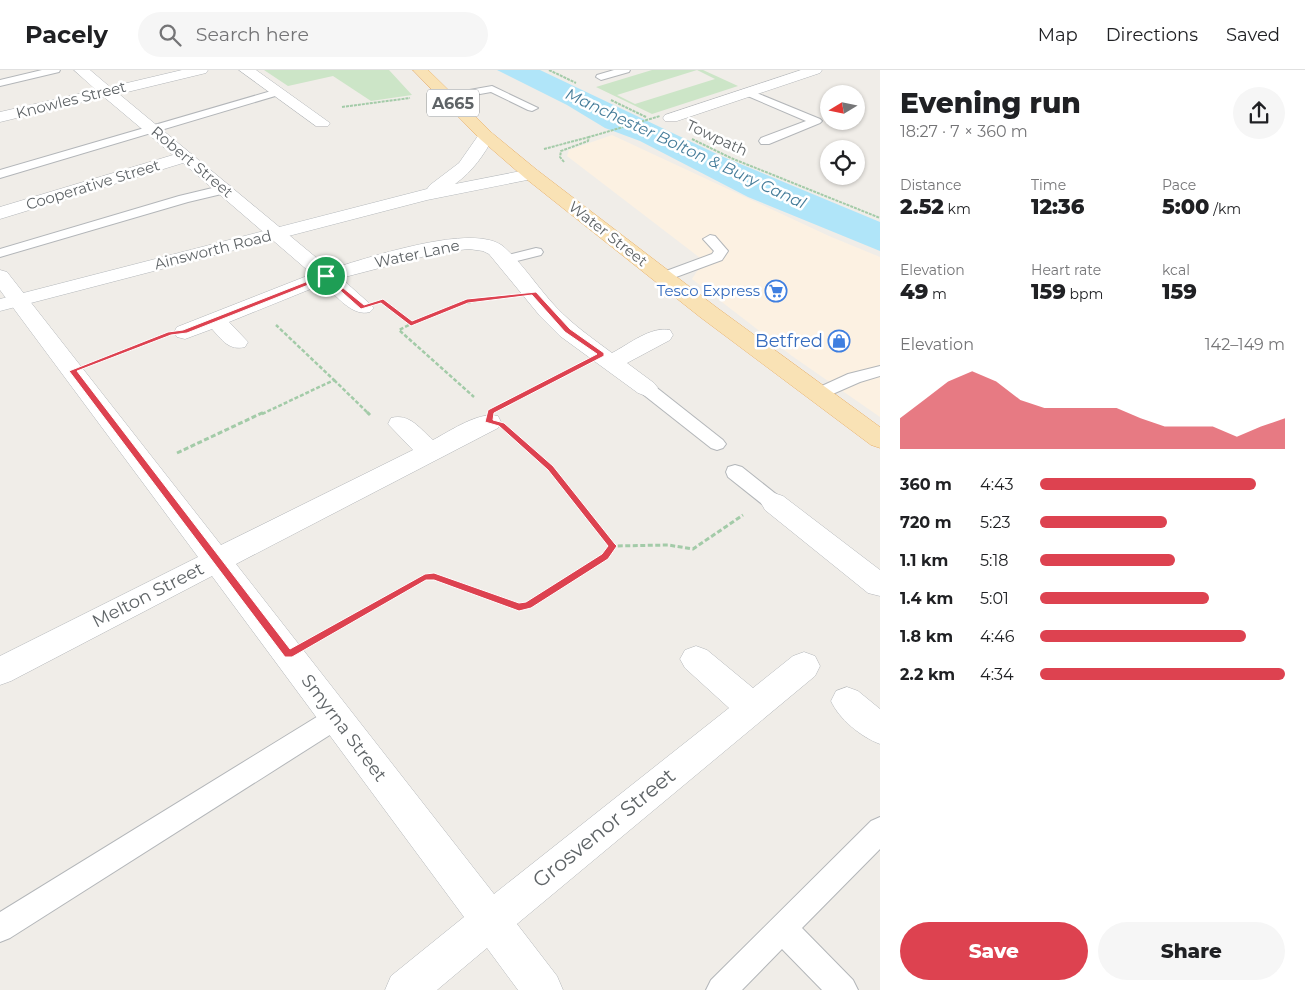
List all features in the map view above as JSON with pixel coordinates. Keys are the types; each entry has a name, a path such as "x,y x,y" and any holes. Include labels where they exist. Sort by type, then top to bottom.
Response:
{"main road":[{"name":"Water Street","path":"420,70 486,136 531,174 818,394 876,430"}],"street":[{"name":"Robert Street","path":"81,70 225,189 363,308"},
{"name":"Knowles Street","path":"0,117 201,70"},
{"path":"246,70 316,119"},
{"path":"666,117 815,70"},
{"name":"Ainsworth Road","path":"426,195 461,173 473,160 486,136"},
{"name":"Cooperative Street","path":"0,213 186,157"},
{"name":"Ainsworth Road","path":"9,303 426,195 531,174"},
{"name":"Water Lane","path":"185,332 326,276 440,246 459,243 488,246 496,250 568,330 646,388"},
{"name":"Smyrna Street","path":"0,276 9,303 73,371 542,990"},
{"path":"215,320 238,342"},
{"path":"606,358 662,335"},
{"name":"Melton Street","path":"0,671 430,452 490,417"},
{"path":"400,424 430,452"},
{"path":"771,500 878,585 880,584"},
{"path":"696,658 752,708"},
{"name":"Grosvenor Street","path":"404,990 804,666"},
{"path":"847,701 880,729"}],"lane":[{"path":"0,83 55,70"},
{"path":"601,77 625,70"},
{"path":"445,95 492,88 532,108"},
{"path":"0,174 278,92"},
{"path":"747,92 816,122 765,141"},
{"path":"0,253 184,199 225,189"},
{"path":"663,277 717,257 721,251 710,239"},
{"path":"505,260 536,252"},
{"path":"818,394 854,378 880,371"},
{"path":"646,388 717,444"},
{"path":"735,472 771,500"},
{"path":"0,928 336,718"},
{"path":"721,990 880,830"},
{"path":"782,928 843,990"}],"path":[{"path":"549,70 583,87"},
{"path":"316,119 327,110 445,95"},
{"path":"610,99 653,120"},
{"path":"545,149 666,117"},
{"path":"568,166 560,156 561,151 588,141 589,137"},
{"name":"Towpath","path":"688,137 731,158 880,218"},
{"path":"534,293 467,301 398,330 490,417 502,424 550,468 612,546"},
{"path":"363,308 381,301 411,324"},
{"path":"254,304 379,424 400,424"},
{"path":"73,371 170,334 185,332"},
{"path":"490,417 606,358"},
{"path":"146,467 334,380"},
{"path":"612,546 668,545 693,549 771,500"},
{"path":"288,654 425,577 434,577 519,607 528,606 605,557 612,546"}],"shaded area":[{"path":"612,135 829,236 880,257 880,417 792,356 692,279 697,271 708,264 567,156 569,150"}],"green space":[{"path":"264,70 389,70 412,95 371,101 333,76 288,86"},
{"path":"652,70 697,70 703,70 738,86 652,114 596,87","holes":["697,70 715,79 635,104 617,95"]}],"water":[{"name":"Manchester Bolton & Bury Canal","path":"497,70 540,70 721,156 880,222 880,251 748,197 640,141 605,128 567,105"}],"place":[{"name":"Tesco Express","path":"776,291"},
{"name":"Betfred","path":"839,341"}],"route":[{"path":"326,276 363,308 381,301 411,324 455,304 534,293 556,320 601,354 491,412 489,422 502,424 550,468 612,546 605,557 528,606 519,607 434,577 425,577 288,654 73,371 170,334 185,332 326,276"}]}
